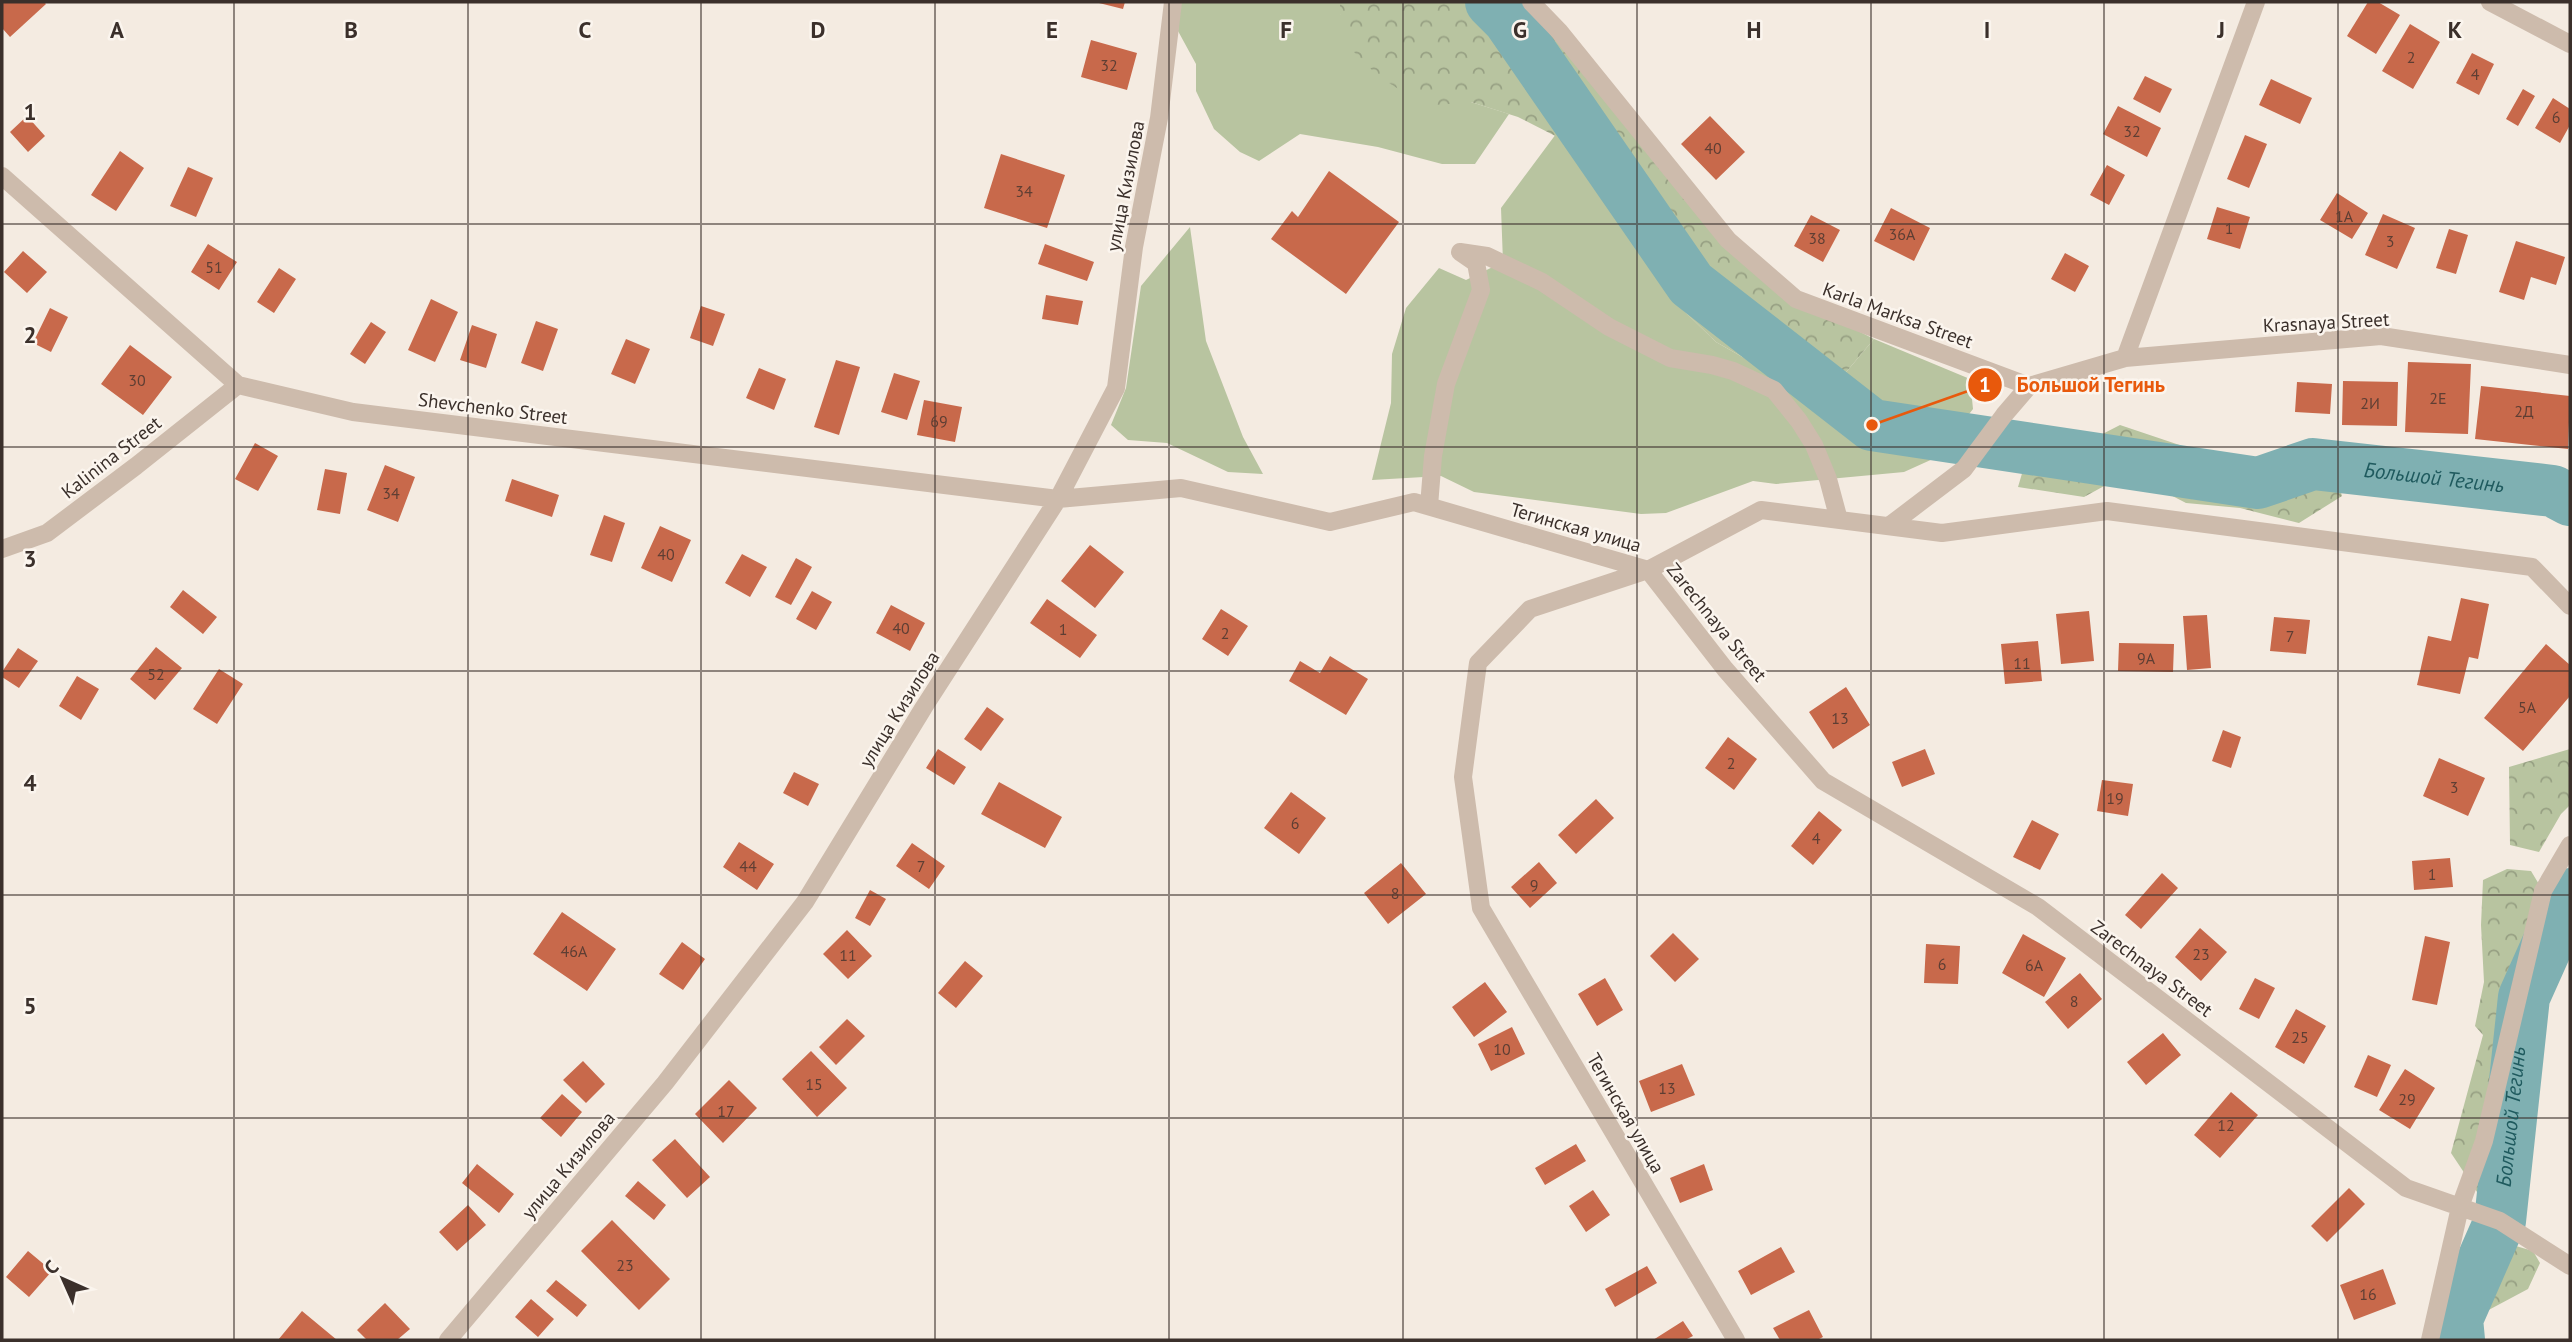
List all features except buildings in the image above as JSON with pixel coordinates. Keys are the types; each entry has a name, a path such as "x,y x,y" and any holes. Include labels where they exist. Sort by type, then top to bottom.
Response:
{"street":[{"name":"улица Кизилова","path":"448,1340 665,1083 805,902 924,708 1058,499 1116,388 1134,247 1159,118 1173,2"},
{"name":"Karla Marksa Street","path":"1531,2 1559,32 1728,240 1796,299 2029,386"},
{"path":"1889,526 1964,469 2029,386 2125,358 2256,2"},
{"path":"2490,2 2570,44"},
{"name":"Shevchenko Street","path":"2,176 238,385 353,412 1058,499"},
{"path":"1429,506 1433,456 1446,384 1480,290 1476,262 1460,252 1487,256 1542,282 1609,327 1670,358 1733,371 1774,390 1814,445 1828,479 1839,520"},
{"name":"Krasnaya Street","path":"2125,358 2381,336 2570,365"},
{"name":"Kalinina Street","path":"2,549 47,533 238,385"},
{"name":"Тегинская улица","path":"1058,499 1181,488 1330,522 1414,502 1648,570"},
{"name":"Zarechnaya Street","path":"2570,606 2532,567 2106,511 1942,533 1761,510 1648,570 1725,669 1823,781 2038,907 2406,1188 2500,1221 2570,1266"},
{"name":"Тегинская улица","path":"1648,570 1530,609 1478,663 1462,777 1481,908 1736,1340"},
{"path":"2431,1340 2460,1207 2484,1141 2543,891 2570,845"}],"green space":[{"path":"1181,2 1340,2 1340,14 1471,102 1509,114 1475,164 1442,164 1378,147 1300,134 1259,161 1240,152 1214,129 1196,91 1196,64 1178,31"},
{"path":"1340,2 1531,2 1728,240 1796,299 1874,339 1842,377 1776,376 1716,342 1677,304 1640,232 1580,169 1573,145 1518,117 1471,102 1425,106 1378,76 1349,47 1340,14"},
{"path":"1556,134 1573,145 1581,169 1640,232 1677,304 1716,342 1776,376 1842,377 1874,339 1970,379 1973,409 1935,458 1904,472 1776,484 1753,481 1666,513 1641,514 1474,492 1441,476 1372,480 1391,403 1392,354 1406,308 1439,268 1466,280 1503,262 1501,208"},
{"path":"1190,227 1206,341 1243,437 1263,474 1228,472 1167,443 1128,440 1111,425 1126,388 1141,286"},
{"path":"2120,425 2236,464 2287,462 2337,478 2342,496 2299,523 2240,508 2186,503 2128,473 2084,497 2018,487 2034,433 2083,444"},
{"path":"2570,749 2570,805 2561,814 2539,852 2510,845 2509,767"},
{"path":"2507,869 2531,871 2543,891 2506,1078 2523,1123 2510,1197 2481,1198 2451,1153 2483,1035 2475,1026 2484,982 2481,925 2483,880"},
{"path":"2476,1229 2509,1244 2533,1251 2540,1263 2528,1289 2483,1313 2470,1333 2473,1340 2439,1340 2459,1290 2460,1270 2467,1243"}],"waterway":[{"name":"Большой Тегинь","path":"1491,2 1508,19 1691,284 1872,425 2258,483 2313,464 2553,491 2570,500"},
{"name":"Большой Тегинь","path":"2459,1340 2457,1319 2500,1221 2524,997 2570,894"}],"place":[{"name":"Большой Тегинь","path":"1872,425"}]}
